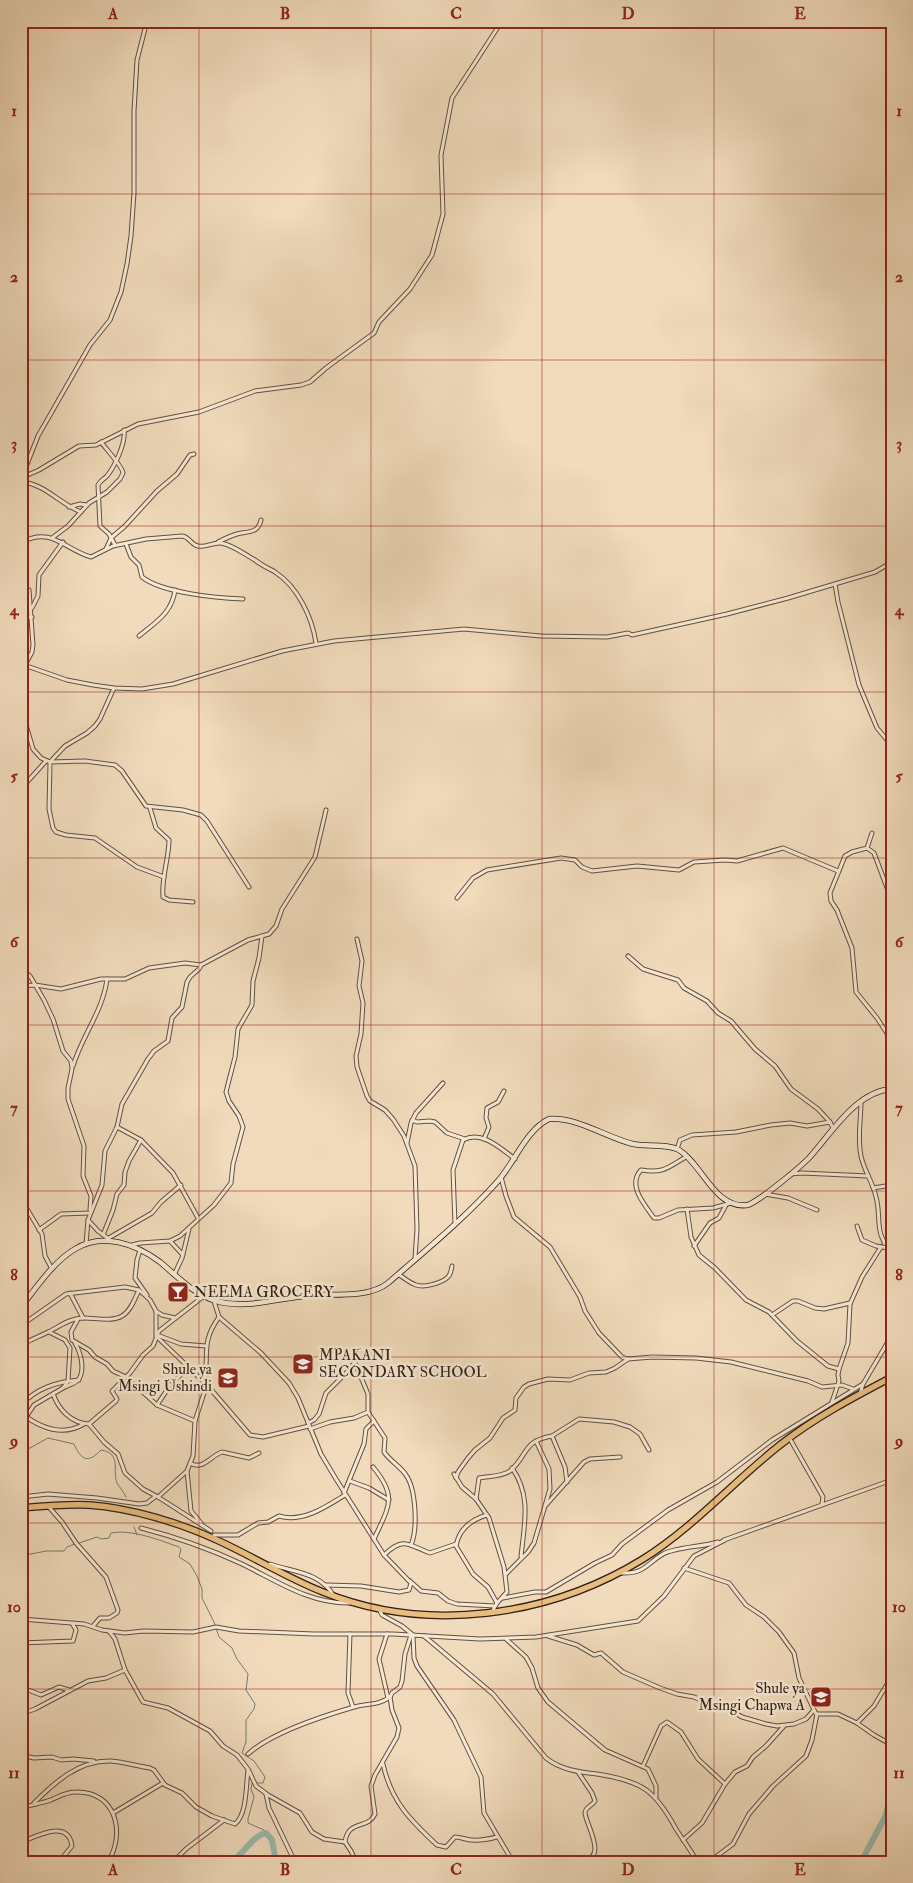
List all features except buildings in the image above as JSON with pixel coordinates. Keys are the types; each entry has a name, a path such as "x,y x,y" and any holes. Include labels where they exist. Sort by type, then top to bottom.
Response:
{"highway":[{"path":"21,1508 90,1505 156,1518 219,1541 293,1579 335,1597 379,1609 407,1613 447,1615 495,1607 536,1604 598,1583 644,1558 682,1530 782,1443 859,1394 892,1377"}],"street":[{"path":"147,21 137,60 134,100 135,146 132,230 128,264 121,292 110,320 90,344 41,431 22,479 22,543 33,537 51,538 63,542 82,554 91,557 115,545 146,539 182,536 187,537 196,546 217,543 237,534 255,530 260,525 261,520"},
{"path":"22,479 79,446 96,445 138,424 198,412 255,391 301,386 315,379 326,368 374,334 378,324 410,288 432,254 444,214 441,155 452,98 502,21"},
{"path":"115,545 112,538 100,526 98,483 107,476 124,444 124,430"},
{"path":"51,538 64,531 86,505 114,486 123,473 121,466 101,442"},
{"path":"106,549 112,538 157,491 178,474 182,466 188,462 190,455 194,454"},
{"path":"22,479 38,486 69,507 81,512"},
{"path":"69,507 80,504 86,505"},
{"path":"32,608 38,596 39,574 63,542"},
{"path":"217,543 236,548 274,571 286,581 308,614 316,644"},
{"path":"126,544 131,557 139,565 142,577 162,587 219,598 243,599"},
{"path":"23,665 67,680 114,688 142,689 173,684 282,651 316,644 423,631 464,629 542,636 599,637 628,633 632,635 727,614 835,584 875,572 892,562"},
{"path":"835,584 859,685 877,728 892,746"},
{"path":"21,684 23,665 32,652 33,645 30,590"},
{"path":"139,636 163,618 172,602 175,590"},
{"path":"21,619 32,617"},
{"path":"21,779 28,781 65,746 95,726 114,688"},
{"path":"21,708 33,749 40,758 48,762 85,761 115,765 127,778 144,803 149,807 156,828 169,840 168,862 162,894 165,899 193,902"},
{"path":"48,762 50,809 53,828 56,832 95,838 137,867 164,877"},
{"path":"149,807 176,808 203,817 249,887"},
{"path":"86,1244 90,1212 102,1185 105,1151 116,1127 122,1104 154,1051 168,1041 172,1018 182,1007 187,982 201,965 248,940 273,931 288,898 314,860 326,810"},
{"path":"867,848 872,833"},
{"path":"457,898 473,878 487,870 556,859 572,859 582,867 592,871 636,866 679,870 694,862 737,861 783,848 838,871"},
{"path":"867,848 845,856 830,893 830,898 837,910 852,948 856,991 892,1041"},
{"path":"867,848 874,853 892,901"},
{"path":"131,1246 140,1243 170,1240 180,1236 209,1210 229,1186 233,1164 240,1144 242,1124 226,1092 236,1056 238,1029 252,1003 253,981 262,936"},
{"path":"357,940 362,961 359,986 363,1003 361,1034 356,1056 357,1067 370,1101 385,1110 393,1119 406,1144 416,1173 416,1258"},
{"path":"628,956 642,969 678,980 684,988 707,1001 718,1013 732,1022 754,1049 775,1066 791,1089 818,1109 834,1129"},
{"path":"21,986 35,984 61,989 107,979 125,979 148,968 185,963 201,965"},
{"path":"21,968 35,984 48,1008 62,1048 71,1061 72,1069"},
{"path":"90,1212 91,1196 83,1176 84,1146 68,1099 68,1088 76,1055 98,1012 104,996 107,979"},
{"path":"406,1144 416,1112 443,1083"},
{"path":"686,1157 669,1168 649,1171 640,1170 636,1187 638,1195 656,1219 678,1210 713,1208 728,1204 748,1205 808,1160 848,1112 861,1101 877,1091 892,1089"},
{"path":"484,1139 489,1128 486,1118 487,1108 498,1102 504,1092"},
{"path":"861,1101 859,1145 862,1161 877,1200 879,1227 884,1243 890,1250"},
{"path":"88,1220 109,1240 140,1250 160,1262 174,1276 214,1300 243,1303 369,1292 385,1285 455,1224 501,1177 538,1126 549,1119 558,1118 634,1144 677,1149 728,1204"},
{"path":"412,1120 417,1122 430,1120 435,1122 445,1132 465,1139 479,1137 514,1159"},
{"path":"677,1149 680,1140 692,1135 736,1132 785,1124 807,1126 830,1122"},
{"path":"116,1127 140,1140 173,1173 198,1218"},
{"path":"455,1224 453,1170 461,1145 465,1139"},
{"path":"103,1236 117,1194 124,1184 126,1167 140,1140"},
{"path":"790,1174 868,1176"},
{"path":"501,1177 514,1217 550,1247 580,1297 585,1311 599,1333 617,1354 628,1359 652,1357 708,1359 741,1364 808,1381 822,1387 838,1385 853,1389"},
{"path":"21,1307 52,1269 74,1249 86,1244 109,1240 152,1213 160,1202 180,1185"},
{"path":"873,1188 892,1186"},
{"path":"764,1194 788,1198 818,1210"},
{"path":"21,1199 43,1238 45,1256 52,1269"},
{"path":"694,1246 710,1223 719,1218 728,1204"},
{"path":"687,1209 691,1237 699,1255 715,1268 746,1300 772,1315 797,1342 828,1366 839,1369"},
{"path":"39,1230 61,1214 90,1212"},
{"path":"174,1276 183,1255 190,1226"},
{"path":"857,1226 862,1240 890,1250"},
{"path":"884,1243 892,1237"},
{"path":"170,1240 183,1255"},
{"path":"832,1402 839,1382 839,1369 848,1344 848,1310 850,1303 862,1277 881,1247"},
{"path":"140,1250 135,1278 156,1311 157,1336 205,1382 250,1436 263,1437 354,1418 368,1412"},
{"path":"398,1274 416,1285 422,1286 437,1283 447,1278 451,1273 452,1266"},
{"path":"26,1322 62,1296 70,1293 125,1287 139,1290 150,1300"},
{"path":"22,1346 38,1335 49,1332 61,1323 78,1318 115,1318 122,1316 129,1309 139,1290"},
{"path":"70,1293 83,1318"},
{"path":"21,1413 35,1423 53,1430 72,1430 84,1424 89,1424 116,1401 117,1399 112,1390 153,1346 159,1330 205,1296"},
{"path":"214,1300 219,1317 261,1353 285,1378 298,1398 321,1454 384,1555 421,1590 438,1593 448,1601 457,1604 495,1607"},
{"path":"772,1315 793,1301 824,1309 850,1303"},
{"path":"156,1311 162,1315 176,1318"},
{"path":"21,1316 26,1322 26,1332 22,1346"},
{"path":"219,1317 209,1332 206,1346 207,1365 204,1393 194,1422 193,1452 188,1471 192,1511 219,1541"},
{"path":"78,1318 71,1332 72,1340 81,1358 79,1380"},
{"path":"49,1332 65,1340 70,1348 68,1381 65,1387"},
{"path":"859,1394 892,1335"},
{"path":"157,1336 182,1344 206,1346"},
{"path":"75,1343 86,1348 113,1371 126,1377 157,1405 194,1422"},
{"path":"309,1426 319,1414 326,1393 355,1363 358,1357"},
{"path":"456,1478 458,1472 475,1450 490,1438 503,1418 515,1410 516,1398 526,1385 544,1379 570,1380 589,1373 606,1372 628,1359"},
{"path":"355,1363 368,1394 368,1412 384,1434 384,1452 402,1470 409,1482 415,1520 414,1537 411,1545"},
{"path":"157,1405 169,1387 189,1366"},
{"path":"21,1406 30,1397 48,1386 79,1380"},
{"path":"26,1417 34,1405 79,1380"},
{"path":"503,1598 535,1592 546,1592 612,1555 622,1544 668,1510 717,1482 772,1440 863,1384"},
{"path":"53,1394 63,1412 84,1424"},
{"path":"476,1499 479,1478 504,1474 512,1468 530,1444 552,1436 579,1419 614,1422 630,1427 640,1434 649,1450"},
{"path":"214,1535 238,1535 258,1523 272,1521 279,1516 288,1519 297,1518 326,1507 345,1494 364,1444 366,1429 374,1421"},
{"path":"89,1424 104,1442 118,1454 125,1473 143,1489 157,1496 211,1532"},
{"path":"552,1436 565,1467 567,1482"},
{"path":"790,1439 823,1497 822,1504"},
{"path":"505,1574 534,1543 550,1489 550,1474 536,1441"},
{"path":"190,1462 196,1466 201,1466 222,1452 249,1458 259,1453"},
{"path":"545,1506 587,1460 620,1457"},
{"path":"373,1467 385,1484 389,1500 385,1516 374,1538"},
{"path":"512,1468 521,1481 525,1501 521,1558"},
{"path":"21,1497 48,1494 139,1504 147,1503 188,1471"},
{"path":"454,1474 462,1487 476,1499 487,1515 502,1560 507,1592 495,1607"},
{"path":"618,1572 641,1570 665,1553 704,1547 892,1480"},
{"path":"350,1481 369,1488 389,1500"},
{"path":"48,1506 62,1522 76,1544 106,1577 115,1600 117,1613 109,1618 100,1618 92,1626"},
{"path":"487,1515 463,1527 456,1544 457,1549 473,1574 488,1587 495,1607"},
{"path":"141,1528 166,1534 219,1554 296,1592 332,1601 352,1602"},
{"path":"21,1620 72,1623 125,1633 143,1631 193,1632 216,1627 239,1631 388,1634 480,1639 547,1636 638,1622 664,1596 684,1568 699,1552 725,1540"},
{"path":"384,1555 396,1545 411,1545 433,1553 456,1544"},
{"path":"258,1560 310,1574 326,1585 335,1597"},
{"path":"684,1568 729,1584 746,1605 764,1617 779,1632 794,1653 799,1678 813,1711 817,1714 835,1714 856,1723 892,1745"},
{"path":"326,1585 361,1586 399,1592 409,1590 410,1580"},
{"path":"379,1609 382,1615 402,1626 412,1635 414,1658 417,1666 454,1720 477,1767 484,1813 513,1862"},
{"path":"21,1643 73,1641 76,1630 72,1623"},
{"path":"108,1631 116,1639 125,1670 143,1702 168,1708 210,1732 223,1746 237,1755 248,1770 256,1786 266,1794 300,1813 312,1832 324,1839 345,1842"},
{"path":"350,1634 348,1692 353,1707"},
{"path":"361,1862 356,1861 345,1842 347,1832 351,1828 373,1818 375,1814 372,1786 375,1775 397,1737 399,1728 392,1710 379,1659 388,1634"},
{"path":"248,1754 258,1744 277,1735 353,1707 376,1704 389,1698 402,1681 405,1654 412,1635"},
{"path":"424,1636 493,1694 546,1758 565,1769 627,1781 656,1797 670,1816 697,1862"},
{"path":"547,1636 577,1645 594,1654 601,1653 627,1674 667,1691 694,1696 715,1706 727,1708 742,1717 766,1724 785,1726 794,1724 806,1719 813,1711"},
{"path":"506,1638 526,1657 532,1668 538,1688 548,1702 604,1750 648,1769 653,1779 656,1797"},
{"path":"21,1714 35,1709 88,1681 106,1678 125,1670"},
{"path":"856,1723 874,1706 892,1676"},
{"path":"21,1687 42,1695 60,1687 69,1690"},
{"path":"709,1862 733,1844 749,1814 773,1786 806,1756 812,1740 817,1714"},
{"path":"643,1766 661,1726 667,1722 681,1732 698,1759 724,1784"},
{"path":"683,1840 702,1823 724,1784 735,1772 747,1766 785,1726"},
{"path":"21,1755 34,1758 52,1757 61,1760 112,1761 150,1768 154,1770 162,1783 168,1788 182,1793 204,1812 235,1824 242,1814 244,1807 248,1770"},
{"path":"34,1803 49,1787 62,1778 83,1766 96,1762"},
{"path":"383,1763 391,1792 396,1801 437,1844 446,1847 455,1837 486,1840 498,1837"},
{"path":"578,1772 595,1801 587,1808 585,1813 593,1836 594,1851 592,1857 582,1862"},
{"path":"113,1812 162,1783"},
{"path":"21,1808 67,1793 84,1792 99,1798 113,1812 118,1828 108,1862"},
{"path":"266,1794 270,1808 295,1862"},
{"path":"173,1862 197,1840 224,1820"},
{"path":"21,1842 48,1831 63,1832 72,1843 70,1850 63,1857"},
{"path":"286,1862 292,1856"}],"waterway":[{"path":"21,1443 26,1440 27,1449 48,1438 74,1444 79,1454 85,1458 92,1457 101,1450 108,1452 114,1459 117,1483 126,1497"},
{"path":"134,1527 137,1535"},
{"path":"79,1543 97,1537 101,1539 109,1538 111,1533 119,1532 154,1538 181,1549 179,1557 190,1564 197,1576 202,1589 202,1598 219,1637 232,1648 237,1659 248,1674 246,1690 255,1704 254,1709 246,1720 246,1742 242,1753 254,1761 265,1777 263,1783 252,1783 251,1789 254,1797 248,1823 264,1830 266,1833"},
{"path":"21,1556 46,1551 64,1551 67,1547 75,1544"},
{"path":"861,1862 885,1817 892,1792"},
{"path":"231,1862 257,1837 266,1833 272,1840 276,1862"}],"place":[{"name":"NEEMA GROCERY","path":"178,1292"},
{"name":"MPAKANI SECONDARY SCHOOL","path":"303,1364"},
{"name":"Shule ya Msingi Ushindi","path":"228,1378"},
{"name":"Shule ya Msingi Chapwa A","path":"821,1697"}]}
